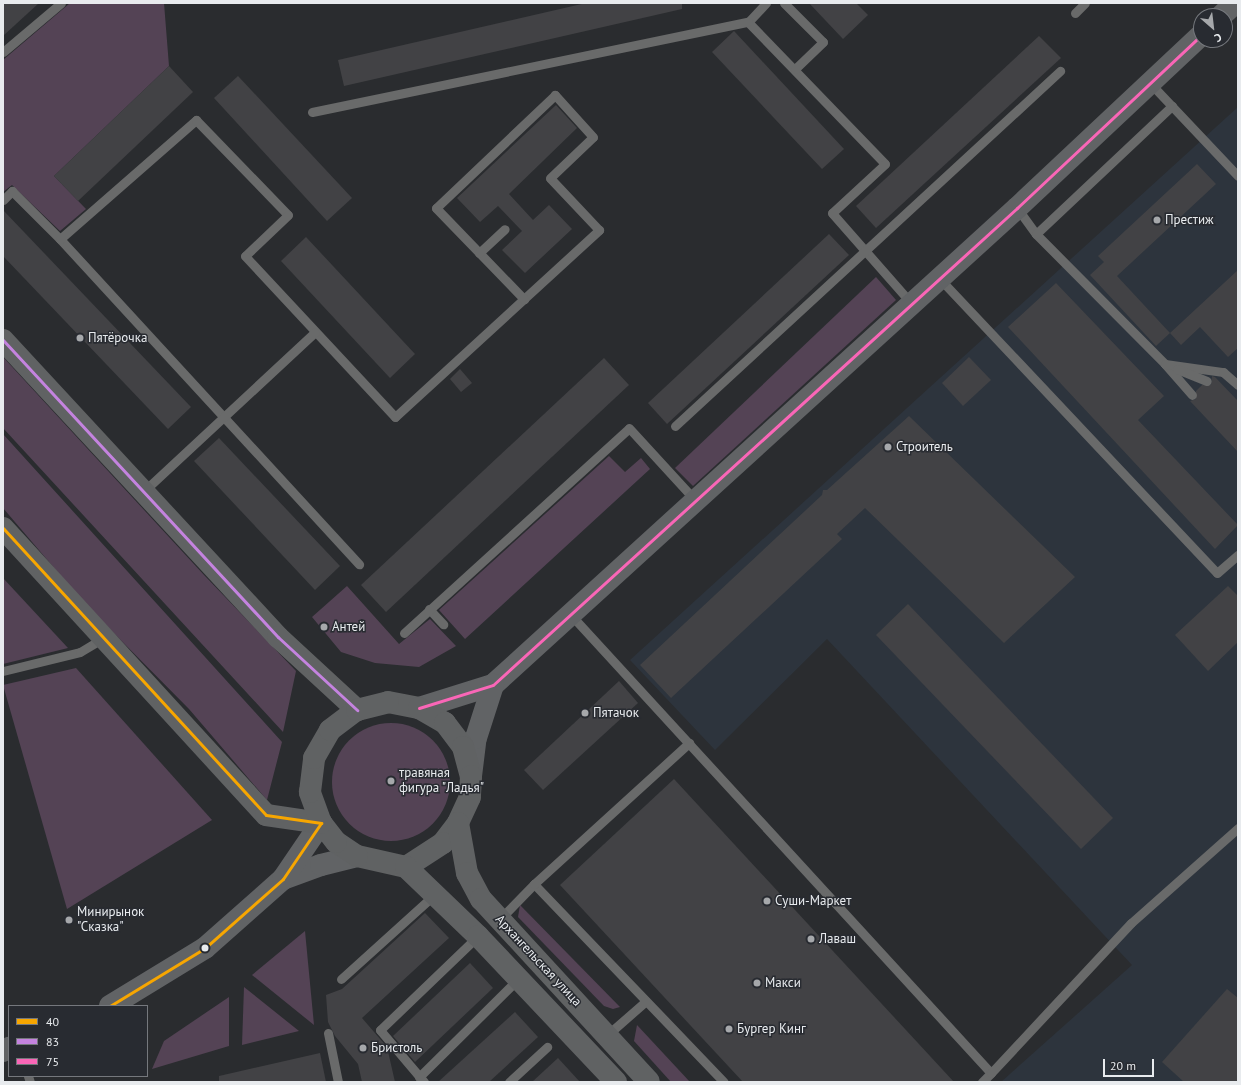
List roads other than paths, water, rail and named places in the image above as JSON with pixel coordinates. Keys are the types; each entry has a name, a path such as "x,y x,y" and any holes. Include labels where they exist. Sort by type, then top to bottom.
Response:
{"main road":[{"path":"419,708 493,686 911,303 1017,208 1193,43"},
{"path":"3,340 278,637 357,710"},
{"path":"3,528 266,815 321,823"},
{"path":"471,776 463,747 445,723 419,708 388,702 357,710 330,730 314,758 310,792 321,823 336,842 357,856 406,867 443,843 458,823 470,797 476,738 493,686"},
{"path":"112,1005 205,948 283,879 321,823"},
{"name":"Архангельская улица","path":"458,823 467,872 481,899 498,920 649,1082"},
{"path":"283,879 321,864 357,856"},
{"name":"Архангельская улица","path":"406,867 478,936 616,1082"}],"lane":[{"path":"3,52 61,3"},
{"path":"312,112 748,22 766,3"},
{"path":"784,3 822,42 795,69"},
{"path":"1075,12 1085,3"},
{"path":"748,22 885,164 832,213 911,303"},
{"path":"675,426 1060,71"},
{"path":"1150,83 1238,176"},
{"path":"60,239 196,120 288,215 245,256 395,417 524,299 599,230 550,178 593,137 555,94 436,208 524,299"},
{"path":"1036,234 1172,106"},
{"path":"3,200 12,191 60,239 359,564"},
{"path":"1017,208 1036,234 1164,364 1192,395"},
{"path":"479,253 504,229"},
{"path":"939,278 1217,573 1238,554"},
{"path":"144,491 315,332"},
{"path":"1164,364 1238,375"},
{"path":"1164,364 1207,381"},
{"path":"1223,372 1238,386"},
{"path":"404,633 628,428 696,501"},
{"path":"429,609 443,624"},
{"path":"571,615 991,1074"},
{"path":"3,671 80,652 104,637"},
{"path":"498,920 534,884 689,743"},
{"path":"982,1082 1131,923 1238,828"},
{"path":"534,884 724,1082"},
{"path":"341,979 435,894"},
{"path":"478,936 380,1030 422,1080 518,979"},
{"path":"606,1036 646,1001"},
{"path":"328,1033 338,1082"},
{"path":"509,1082 548,1047"}],"place":[{"name":"Престиж","path":"1157,220"},
{"name":"Пятёрочка","path":"80,338"},
{"name":"Строитель","path":"888,447"},
{"name":"Антей","path":"324,627"},
{"name":"Пятачок","path":"585,713"},
{"name":"травяная фигура \"Ладья\"","path":"391,781"},
{"name":"Суши-Маркет","path":"767,901"},
{"name":"Минирынок \"Сказка\"","path":"69,920"},
{"name":"Лаваш","path":"811,939"},
{"name":"Макси","path":"757,983"},
{"name":"Бургер Кинг","path":"729,1029"},
{"name":"Бристоль","path":"363,1048"}]}
